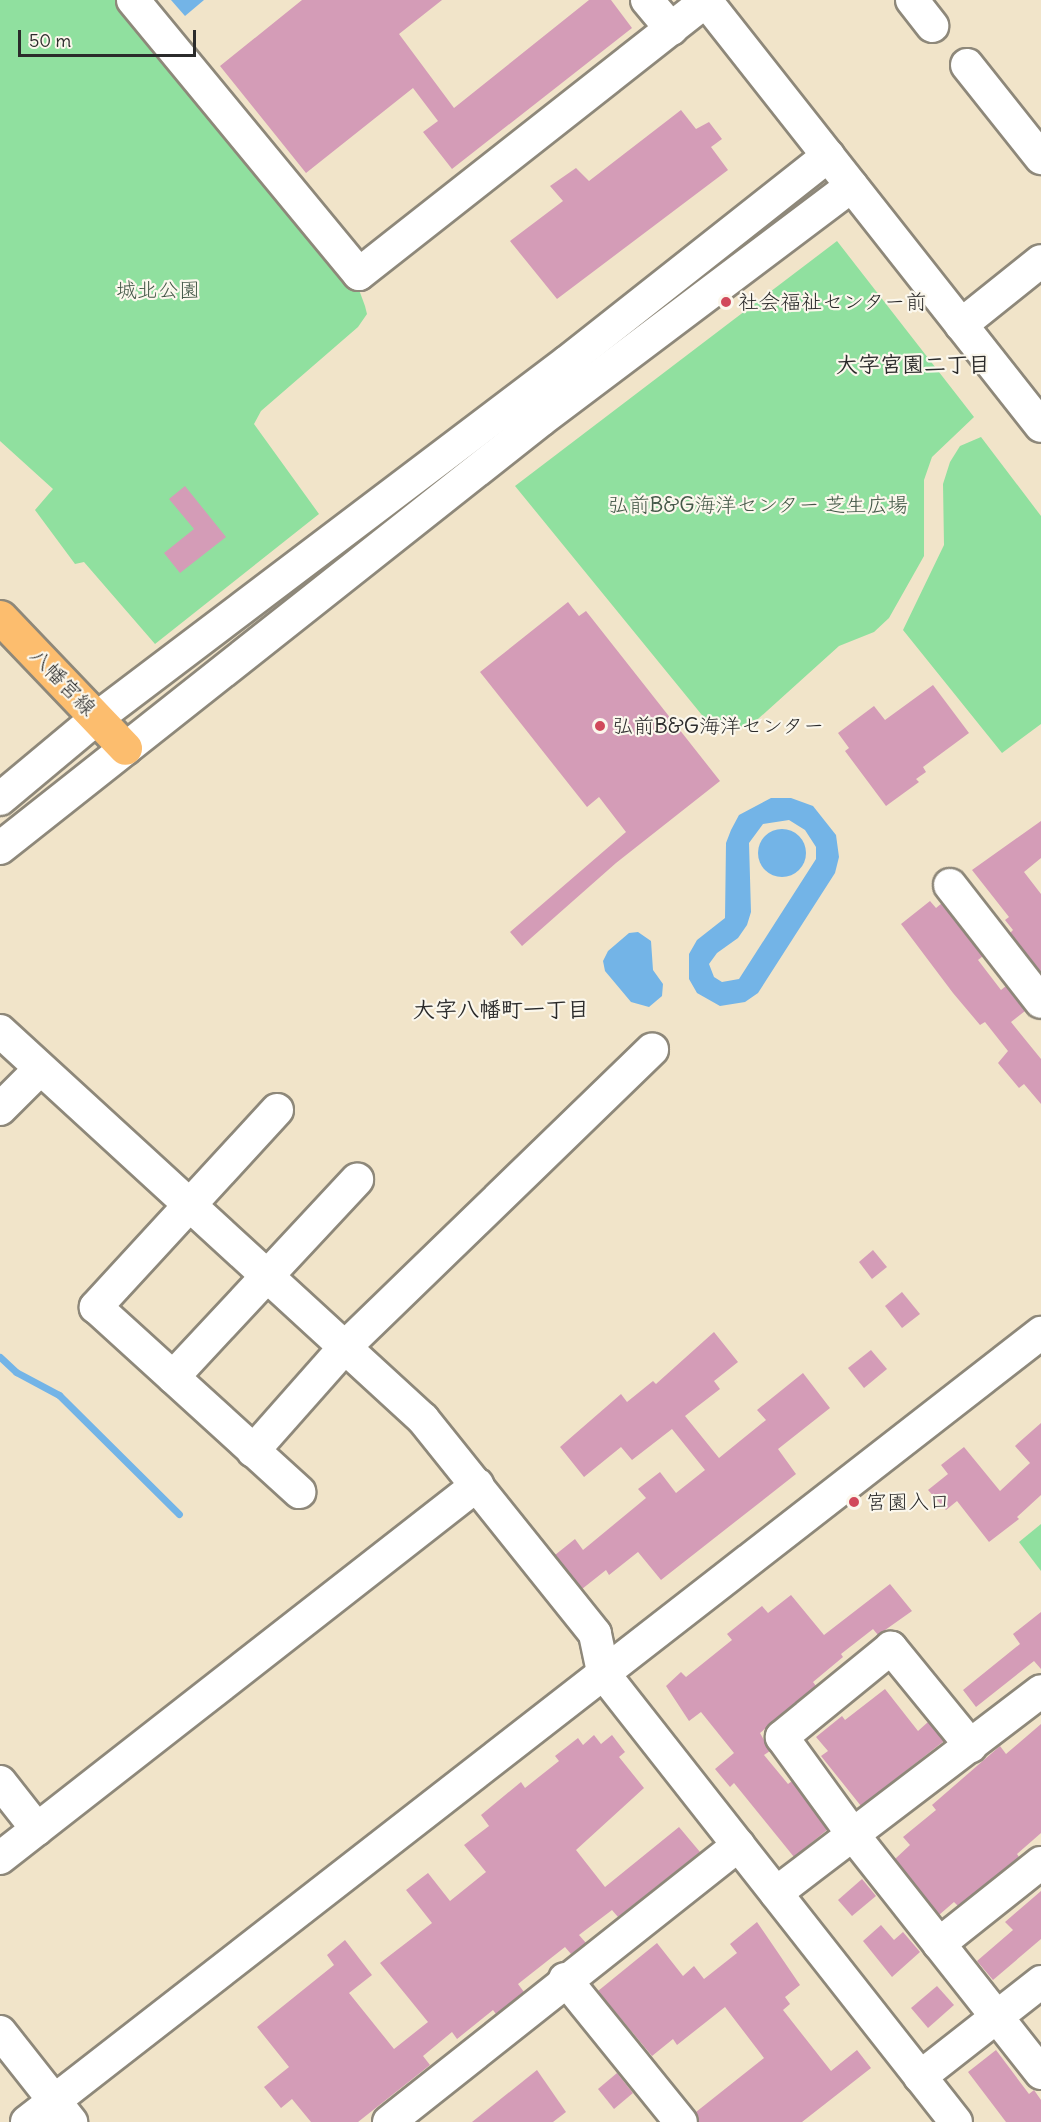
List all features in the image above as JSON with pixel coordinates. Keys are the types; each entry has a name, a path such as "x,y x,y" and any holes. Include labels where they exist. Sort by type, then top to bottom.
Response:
{"main road":[{"name":"八幡宮線","path":"0,617 125,748"}],"street":[{"path":"133,0 359,274 707,1 1041,426"},
{"path":"647,0 670,29"},
{"path":"912,0 932,26"},
{"path":"967,65 1041,158"},
{"path":"0,799 97,718 531,391 828,156"},
{"path":"0,848 541,420 852,186"},
{"path":"961,325 1041,261"},
{"path":"950,885 1041,1002"},
{"path":"0,1031 39,1070 423,1419 594,1634 603,1673 956,2122"},
{"path":"253,1451 344,1348 651,1050"},
{"path":"0,1110 39,1070"},
{"path":"277,1110 96,1307 299,1492"},
{"path":"173,1377 357,1180"},
{"path":"27,2122 62,2111 603,1673 1041,1333"},
{"path":"0,1858 477,1485"},
{"path":"970,1746 891,1648 782,1737 854,1836 1041,2073"},
{"path":"776,1893 854,1836 1041,1691"},
{"path":"0,1782 37,1829"},
{"path":"389,2122 565,1979 738,1845"},
{"path":"939,1944 1041,1863"},
{"path":"565,1979 670,2118"},
{"path":"920,2077 1041,1982"},
{"path":"0,2032 62,2111"}],"green space":[{"name":"城北公園","path":"0,0 118,0 358,287 367,314 358,327 261,411 254,424 319,514 155,644 84,562 75,564 35,510 53,489 0,441"},
{"name":"弘前B&G海洋センター 芝生広場","path":"837,241 974,417 932,457 924,480 924,556 889,618 874,632 839,646 748,728 706,720 515,486"},
{"path":"981,437 1041,516 1041,724 1002,753 903,630 944,545 943,484 950,462 960,446"},
{"path":"1041,1524 1041,1571 1019,1542"}],"water":[{"path":"171,0 204,0 185,16"},
{"path":"771,798 791,798 813,806 836,835 839,857 835,873 758,993 745,1002 720,1006 697,993 689,979 689,954 697,940 725,918 726,843 739,815","holes":["789,820 805,830 816,847 816,859 739,979 722,982 714,977 709,964 717,953 738,938 747,925 751,912 749,843 763,824"]},
{"path":"777,829 787,829 802,839 806,853 805,862 796,873 787,877 777,877 762,867 758,858 758,848 768,833"},
{"path":"638,932 651,941 653,970 663,984 662,996 649,1007 631,1002 605,971 603,961 608,951 629,933"}],"building":[{"path":"302,0 442,0 399,34 454,108 589,0 611,0 632,28 452,169 423,132 438,121 413,88 306,173 220,66"},
{"path":"681,110 696,129 709,122 722,139 711,147 728,170 557,299 510,241 563,201 550,186 576,168 589,181"},
{"path":"185,486 226,537 180,573 164,553 194,529 169,499"},
{"name":"弘前B&G海洋センター","path":"568,602 579,616 586,611 720,781 616,863 522,946 510,932 626,832 599,797 587,807 480,672"},
{"path":"933,685 969,733 923,767 926,772 916,779 919,782 886,806 845,751 849,748 838,733 874,706 885,720"},
{"path":"1041,821 1041,858 1024,872 1041,894 1041,973 1010,933 1013,930 1005,920 1009,917 972,870"},
{"path":"930,901 936,908 942,903 983,956 978,960 1001,990 1006,986 1025,1011 1011,1022 1041,1059 1041,1104 1024,1084 1019,1088 998,1063 1008,1051 985,1022 980,1025 953,993 901,924"},
{"path":"873,1250 887,1267 872,1279 859,1262"},
{"path":"902,1292 920,1314 902,1328 885,1306"},
{"path":"714,1332 738,1362 714,1381 720,1389 685,1416 719,1458 766,1420 757,1410 803,1373 830,1408 778,1449 796,1474 661,1580 638,1552 609,1575 606,1570 582,1589 555,1555 575,1539 583,1550 646,1498 638,1489 660,1472 676,1493 705,1470 672,1429 632,1460 621,1447 584,1477 560,1447 621,1394 627,1402 653,1381 656,1384"},
{"path":"871,1350 887,1369 864,1388 848,1368"},
{"path":"1041,1423 1041,1495 1017,1517 1019,1519 989,1542 957,1501 946,1510 928,1490 948,1474 941,1465 964,1447 1000,1491 1030,1463 1015,1446"},
{"path":"890,1584 912,1611 878,1635 873,1629 841,1654 843,1657 813,1682 816,1686 760,1733 770,1751 764,1755 788,1784 792,1781 827,1830 794,1857 734,1783 730,1787 715,1769 734,1753 701,1712 689,1721 666,1686 681,1672 686,1677 732,1640 727,1634 762,1606 768,1613 791,1595 824,1635"},
{"path":"1041,1612 1041,1669 1034,1661 976,1707 963,1690 1020,1644 1013,1634"},
{"path":"885,1689 918,1731 928,1722 944,1741 861,1806 821,1756 828,1751 816,1737 842,1716 845,1720"},
{"path":"1041,1724 1041,1833 1017,1854 1019,1857 958,1906 954,1902 939,1915 895,1859 910,1845 903,1837 936,1810 932,1805 1000,1746 1006,1754"},
{"path":"594,1735 601,1744 612,1735 625,1752 619,1757 644,1788 576,1850 605,1887 679,1827 700,1852 618,1917 612,1910 579,1935 586,1943 571,1954 565,1947 518,1984 524,1992 496,2014 493,2010 457,2039 452,2032 423,2056 430,2065 358,2122 311,2122 292,2099 281,2108 264,2087 289,2067 257,2027 334,1965 327,1955 345,1940 372,1975 349,1993 394,2049 428,2022 380,1963 432,1923 406,1890 428,1873 450,1901 486,1872 464,1845 489,1826 481,1815 521,1782 525,1788 559,1761 555,1756 578,1738 583,1745"},
{"path":"862,1879 876,1896 852,1916 838,1900"},
{"path":"1041,1891 1041,1939 993,1980 977,1961 1013,1930 1005,1922"},
{"path":"757,1922 800,1985 785,1997 790,2004 783,2010 831,2071 857,2050 871,2068 802,2122 699,2122 696,2112 764,2058 725,2007 677,2045 673,2039 652,2056 598,1991 657,1943 683,1976 694,1966 704,1979 737,1953 730,1944"},
{"path":"881,1925 894,1940 903,1932 920,1952 892,1977 863,1941"},
{"path":"937,1986 954,2005 928,2028 911,2008"},
{"path":"996,2050 1029,2094 1034,2090 1041,2100 1041,2122 1006,2122 968,2072"},
{"path":"537,2070 566,2112 553,2122 472,2122"},
{"path":"617,2073 633,2093 614,2109 598,2089"}],"waterway":[{"path":"0,1357 16,1372 59,1395 179,1514"}],"place":[{"name":"社会福祉センター前","path":"726,302"},
{"name":"弘前B&G海洋センター","path":"600,726"},
{"name":"宮園入口","path":"854,1502"}],"district":[{"name":"大字宮園二丁目","path":"913,365"},
{"name":"大字八幡町一丁目","path":"501,1010"}]}
